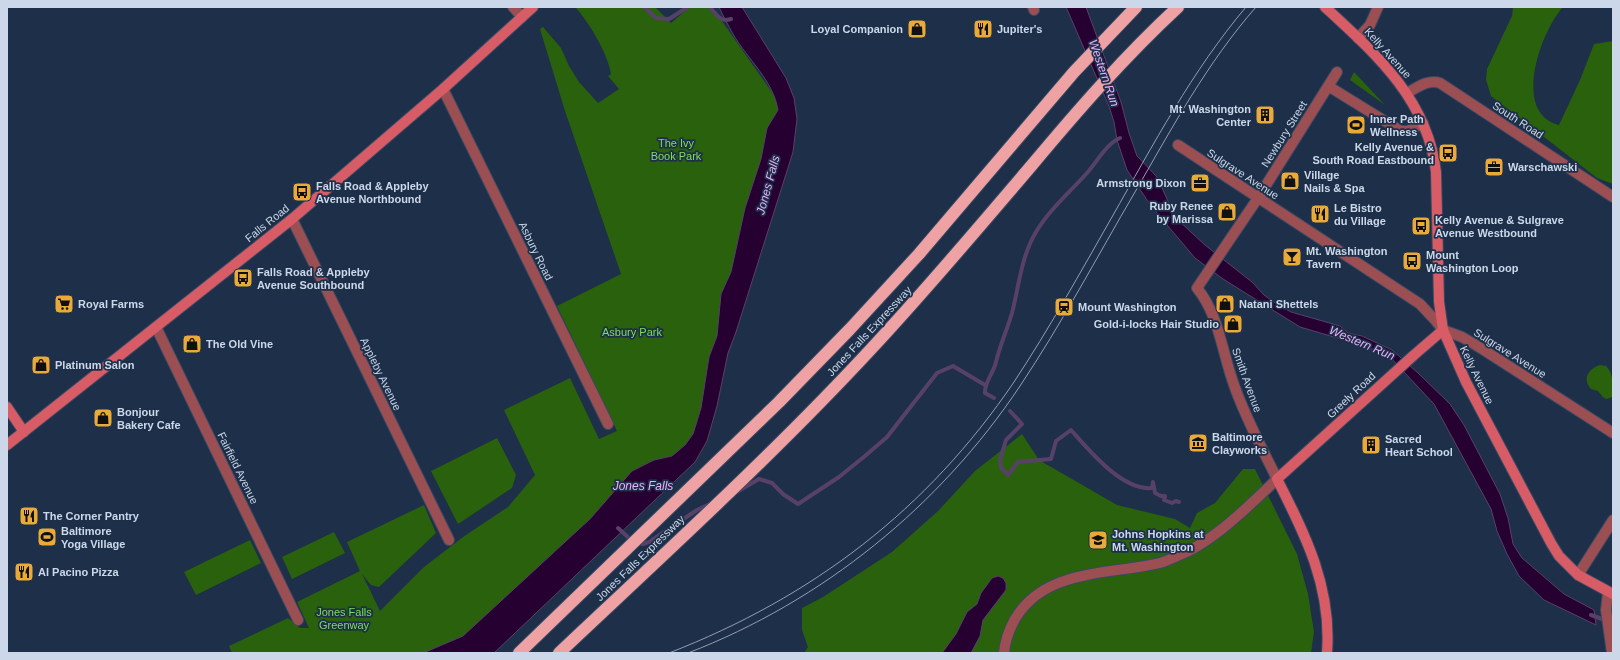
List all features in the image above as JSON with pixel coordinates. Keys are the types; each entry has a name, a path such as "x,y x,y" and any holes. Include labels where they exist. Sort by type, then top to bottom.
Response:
{"highway":[{"name":"Jones Falls Expressway","path":"519,653 779,402 850,329 919,254 1074,72 1136,7"},
{"name":"Jones Falls Expressway","path":"560,653 801,423 872,349 941,272 1087,100 1124,60 1178,7"}],"main road":[{"name":"Falls Road","path":"7,445 292,219 443,89 533,7"},
{"name":"Kelly Avenue","path":"1325,7 1386,67 1407,93 1423,123 1432,145 1436,172 1439,302 1443,330 1466,382 1550,543 1559,556 1578,575 1610,593"},
{"name":"Greely Road","path":"1277,479 1414,354 1443,330"},
{"path":"7,408 24,432"},
{"name":"Smith Avenue","path":"1277,479 1293,509 1310,547 1318,571 1325,601 1329,633 1327,653"}],"street":[{"path":"513,7 522,17"},
{"path":"1358,38 1370,25 1378,7"},
{"name":"Newbury Street","path":"1197,288 1258,198 1337,72"},
{"name":"South Road","path":"1407,93 1427,82 1434,81 1440,83 1613,197"},
{"path":"1328,86 1401,132 1408,131 1423,123"},
{"name":"Asbury Road","path":"443,89 608,424"},
{"name":"Sulgrave Avenue","path":"1178,145 1420,304 1436,320 1443,330 1462,337 1480,347 1613,433"},
{"name":"Appleby Avenue","path":"292,219 449,540"},
{"name":"Smith Avenue","path":"1197,288 1209,306 1234,385 1277,479"},
{"name":"Fairfield Avenue","path":"156,327 298,620"},
{"path":"1004,653 1004,643 1011,626 1020,611 1032,598 1046,588 1089,574 1161,562 1184,553 1223,528 1277,479"},
{"path":"1578,575 1613,520"},
{"path":"1610,593 1606,610 1612,649"}],"green space":[{"path":"575,7 655,7 671,23 690,7 712,7 776,98 778,110 767,128 761,159 745,208 731,272 721,294 717,336 709,357 701,408 693,434 685,445 672,456 654,460 632,471 590,519 463,636 434,650 423,653 232,653 229,646 288,618 300,628 309,628 297,602 360,571 347,542 424,505 436,533 379,587 371,585 362,574 380,611 424,567 463,537 508,507 535,475 504,410 570,378 599,439 617,431 557,306 621,274 565,111 540,29 543,27 561,48 569,66 579,82 598,103 619,89 608,76 611,74 602,48 586,21"},
{"path":"1513,7 1563,7 1546,34 1539,52 1533,89 1536,105 1544,117 1559,125 1580,80 1594,44 1613,41 1613,184 1597,178 1491,96 1486,80 1487,69 1512,16"},
{"path":"1354,72 1385,105 1350,80"},
{"path":"1600,365 1606,366 1609,369 1612,380 1613,397 1606,399 1598,391 1591,389 1588,385 1588,375 1592,369"},
{"name":"Johns Hopkins at Mt. Washington","path":"1022,434 1039,460 1117,505 1175,519 1190,528 1197,513 1215,503 1243,469 1255,469 1297,554 1308,594 1314,632 1311,653 804,653 808,647 802,630 802,608 823,597 892,552 938,511 975,471"},
{"path":"497,438 516,475 512,488 458,524 431,471"},
{"path":"334,532 345,553 292,579 282,557"},
{"path":"250,540 261,563 196,595 184,572"}],"water":[{"name":"Jones Falls","path":"719,7 742,7 786,78 794,98 797,119 793,152 728,353 717,406 707,441 695,462 494,653 423,653 463,636 590,519 632,471 654,460 672,456 685,445 693,434 701,408 709,357 717,336 721,294 731,272 745,208 761,159 767,128 778,110 771,89 766,80 739,44"},
{"name":"Western Run","path":"1066,7 1086,7 1121,102 1137,156 1157,177 1172,210 1179,221 1205,245 1252,282 1264,295 1278,305 1291,312 1340,326 1348,333 1362,336 1392,350 1450,404 1464,425 1500,494 1508,518 1513,544 1522,558 1564,594 1594,610 1596,625 1544,600 1519,576 1497,531 1491,509 1434,404 1389,356 1352,341 1300,327 1223,279 1195,258 1151,206 1127,170 1117,140 1114,122 1109,106"},
{"path":"998,576 1003,578 1006,583 1006,590 983,620 980,636 971,653 942,653 956,634 967,612 977,604 981,593 992,578"}],"waterway":[{"path":"644,7 656,18 669,19 688,7"},
{"path":"709,7 721,19 731,19"},
{"path":"994,398 985,393 985,389 995,366 1010,319 1021,272 1031,242 1041,224 1053,209 1087,173 1110,144 1120,138"},
{"path":"737,492 759,479 772,483 783,494 798,504 839,477 887,437 937,373 953,366 985,385"},
{"path":"1010,411 1022,424 1006,440 1000,460 1001,468 1008,475 1018,462 1051,459 1056,441 1071,430 1107,468 1118,476 1129,483 1141,487 1152,488 1153,482 1155,493 1165,496 1164,500 1172,503 1176,501 1179,502"},
{"path":"618,528 631,540 643,544 649,542 697,510 710,504"},
{"name":"Western Run","path":"1591,615 1613,623"}],"tram line":[{"path":"669,653 722,631 771,605 819,576 863,544 905,509 944,470 980,428 1014,382 1040,342 1174,109 1226,31 1246,7"},
{"path":"688,653 738,632 786,606 831,577 875,545 915,510 953,471 988,430 1020,386 1065,314 1191,96 1238,28 1256,7"}],"place":[{"name":"Loyal Companion","path":"917,29"},
{"name":"Jupiter's","path":"983,29"},
{"name":"Mt. Washington Center","path":"1265,115"},
{"name":"Inner Path Wellness","path":"1356,125"},
{"name":"Kelly Avenue & South Road Eastbound","path":"1448,153"},
{"name":"Warschawski","path":"1494,167"},
{"name":"Village Nails & Spa","path":"1290,181"},
{"name":"Armstrong Dixon","path":"1200,183"},
{"name":"Falls Road & Appleby Avenue Northbound","path":"302,192"},
{"name":"Ruby Renee by Marissa","path":"1227,212"},
{"name":"Le Bistro du Village","path":"1320,214"},
{"name":"Kelly Avenue & Sulgrave Avenue Westbound","path":"1421,226"},
{"name":"Mt. Washington Tavern","path":"1292,257"},
{"name":"Mount Washington Loop","path":"1412,261"},
{"name":"Falls Road & Appleby Avenue Southbound","path":"243,278"},
{"name":"Royal Farms","path":"64,304"},
{"name":"Natani Shettels","path":"1225,304"},
{"name":"Mount Washington","path":"1064,307"},
{"name":"Gold-i-locks Hair Studio","path":"1233,324"},
{"name":"The Old Vine","path":"192,344"},
{"name":"Platinum Salon","path":"41,365"},
{"name":"Bonjour Bakery Cafe","path":"103,418"},
{"name":"Baltimore Clayworks","path":"1198,443"},
{"name":"Sacred Heart School","path":"1371,445"},
{"name":"The Corner Pantry","path":"29,516"},
{"name":"Baltimore Yoga Village","path":"47,537"},
{"name":"Johns Hopkins at Mt. Washington","path":"1098,540"},
{"name":"Al Pacino Pizza","path":"24,572"}],"park label":[{"name":"The Ivy Book Park","path":"676,149"},
{"name":"Asbury Park","path":"632,332"},
{"name":"Jones Falls Greenway","path":"344,618"}]}
